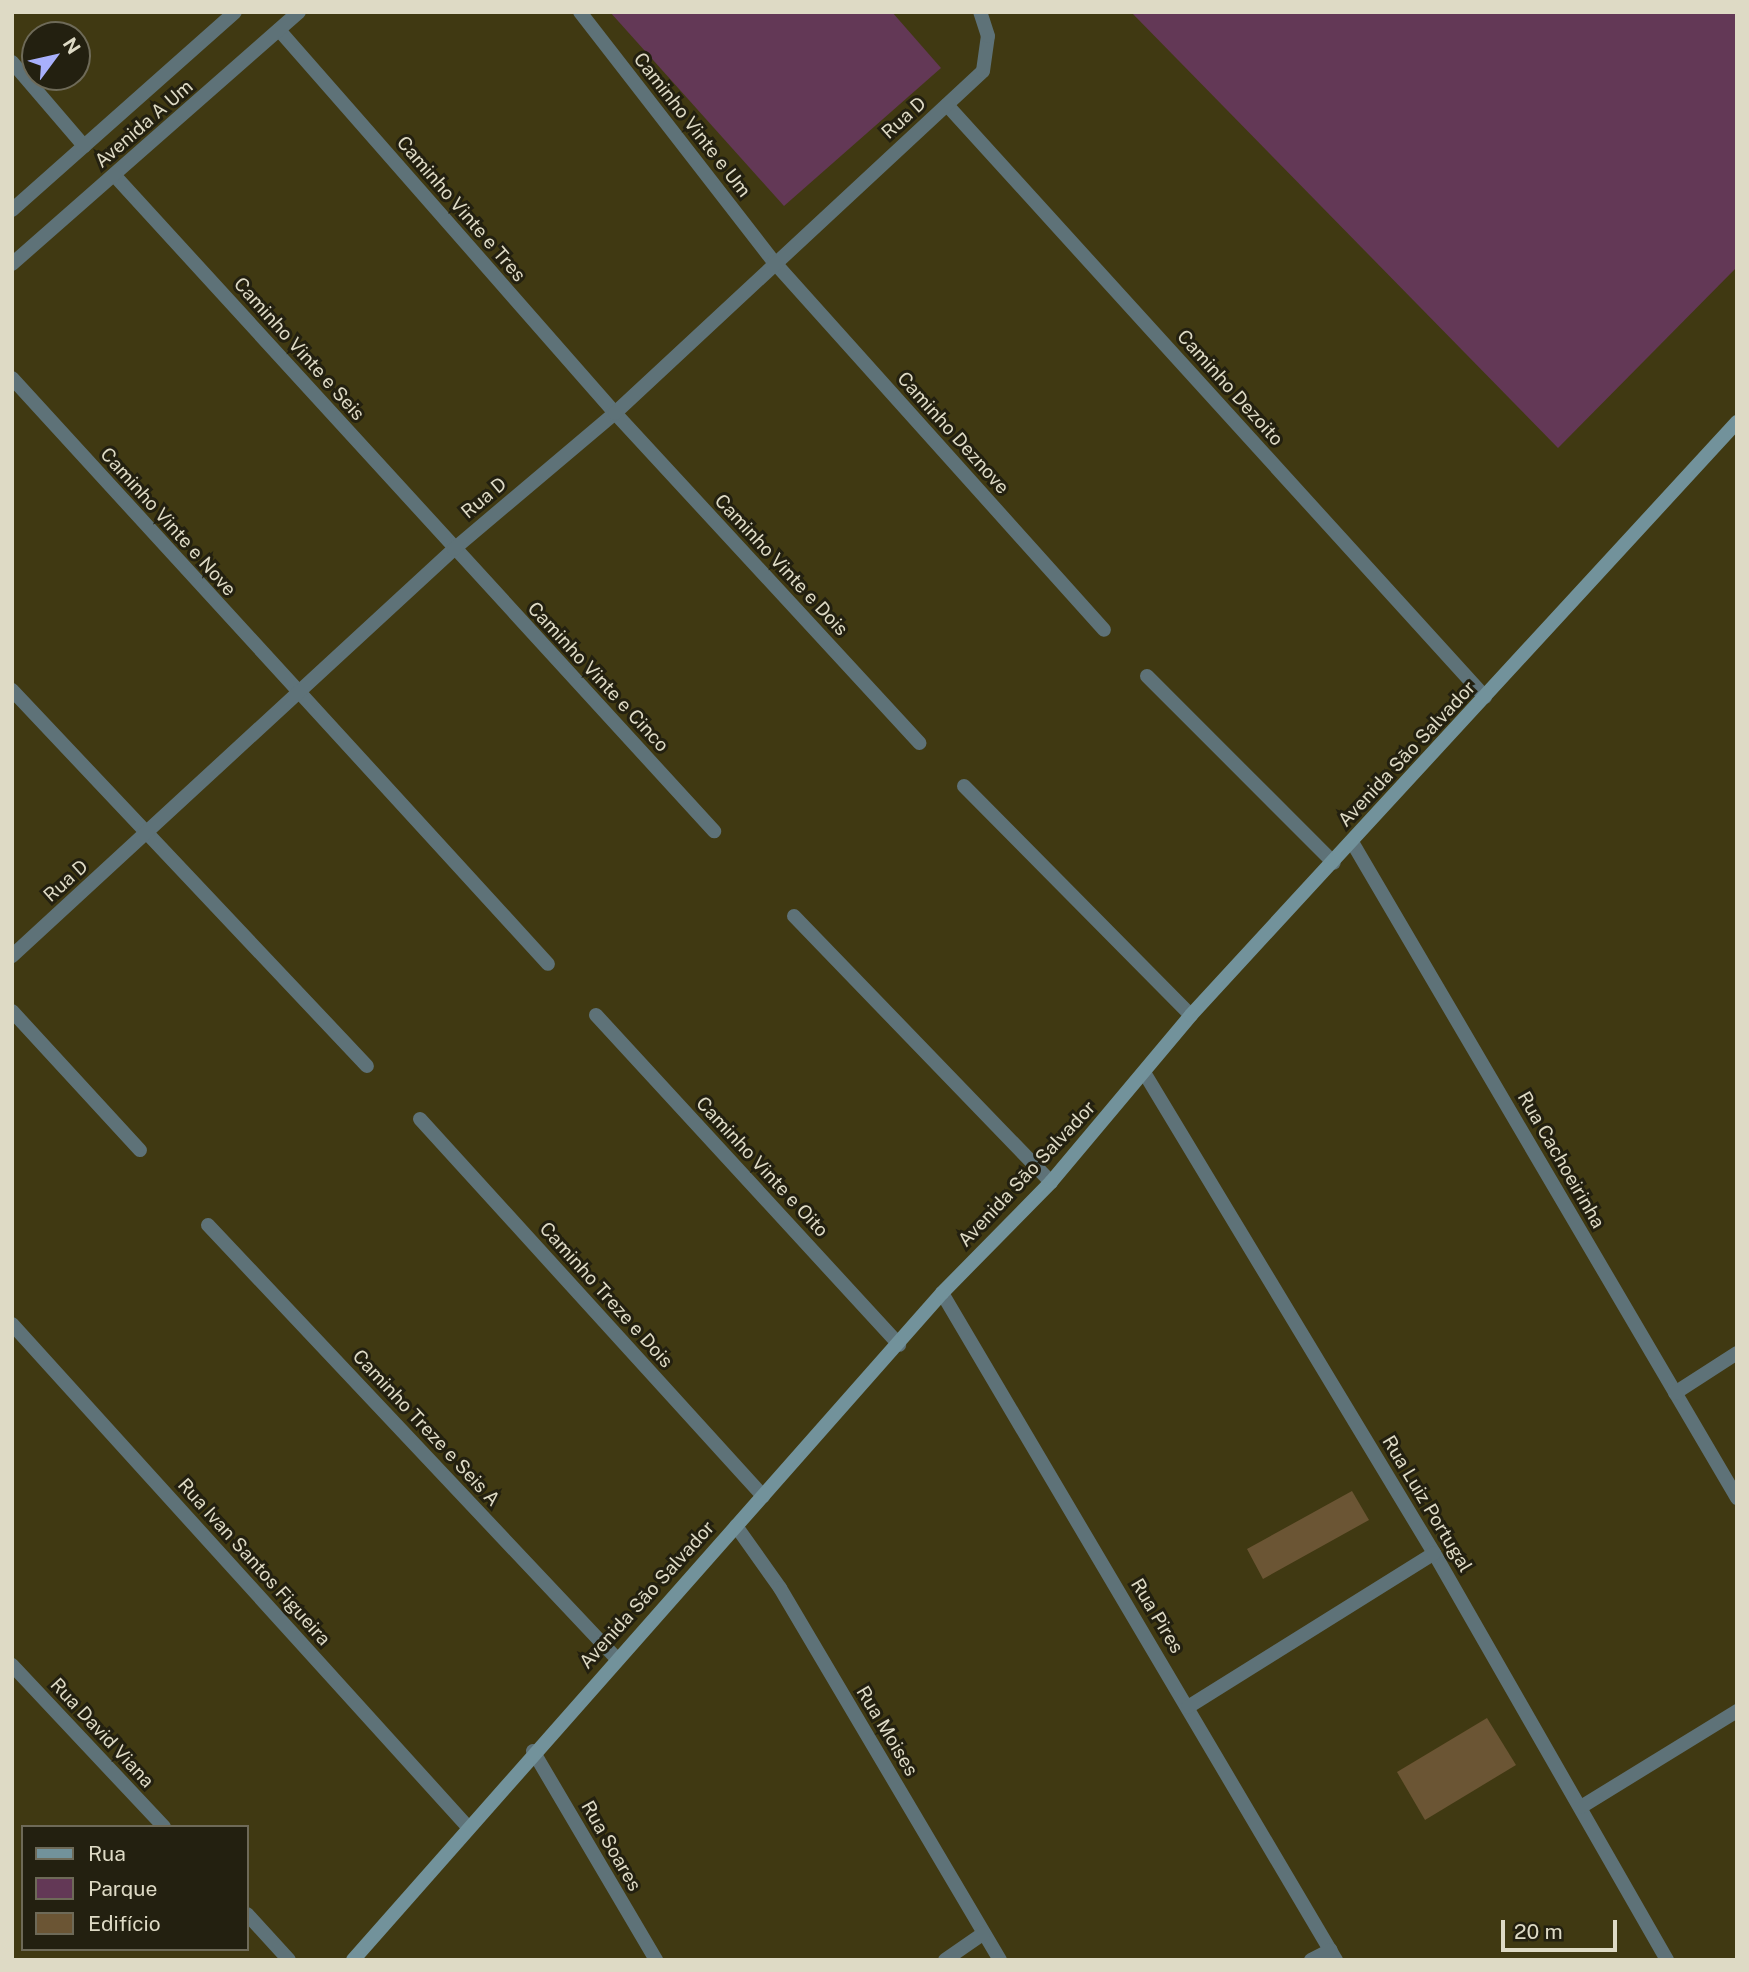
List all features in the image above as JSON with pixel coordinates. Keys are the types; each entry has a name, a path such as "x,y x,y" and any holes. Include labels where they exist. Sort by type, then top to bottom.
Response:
{"street":[{"name":"Avenida A Um","path":"12,210 235,12"},
{"name":"Avenida A Um","path":"12,264 299,12"},
{"name":"Caminho Vinte e Um","path":"580,12 774,262"},
{"name":"Rua D","path":"12,956 454,549 615,413 774,262 983,71 988,36 980,12"},
{"name":"Caminho Vinte e Tres","path":"279,30 615,413"},
{"path":"12,62 84,146"},
{"name":"Caminho Dezoito","path":"947,105 1485,697"},
{"name":"Caminho Vinte e Seis","path":"115,176 454,549"},
{"name":"Caminho Deznove","path":"774,262 1104,629"},
{"name":"Caminho Vinte e Nove","path":"12,378 296,692"},
{"name":"Caminho Vinte e Dois","path":"615,413 919,743"},
{"name":"Avenida São Salvador","path":"353,1960 533,1751 899,1345 942,1293 1051,1182 1145,1074 1191,1016 1737,422"},
{"name":"Caminho Vinte e Cinco","path":"454,549 714,831"},
{"path":"1147,676 1334,863"},
{"path":"12,690 145,836 367,1066"},
{"path":"296,692 548,964"},
{"path":"964,786 1191,1016"},
{"name":"Rua Cachoeirinha","path":"1352,842 1737,1498"},
{"path":"794,916 1051,1182"},
{"path":"12,1011 140,1150"},
{"name":"Caminho Vinte e Oito","path":"596,1015 899,1345"},
{"name":"Rua Luiz Portugal","path":"1145,1074 1434,1553 1667,1960"},
{"name":"Caminho Treze e Dois","path":"420,1119 763,1496"},
{"name":"Caminho Treze e Seis A","path":"208,1225 616,1658"},
{"name":"Rua Pires","path":"942,1293 1334,1955"},
{"name":"Rua Ivan Santos Figueira","path":"12,1324 467,1826"},
{"path":"1675,1393 1737,1353"},
{"name":"Rua Moises","path":"736,1526 780,1588 1000,1960"},
{"path":"1188,1707 1434,1553"},
{"name":"Rua David Viana","path":"12,1665 162,1825"},
{"path":"1581,1807 1737,1711"},
{"name":"Rua Soares","path":"533,1751 656,1960"},
{"path":"248,1915 289,1960"},
{"path":"945,1960 984,1933"},
{"path":"1311,1960 1334,1955"}],"green space":[{"path":"610,12 892,12 941,68 784,206"},
{"path":"1131,12 1737,12 1737,267 1558,448"}],"building":[{"path":"1352,1491 1369,1520 1263,1579 1247,1549"},
{"path":"1487,1718 1516,1765 1425,1820 1397,1772"}]}
